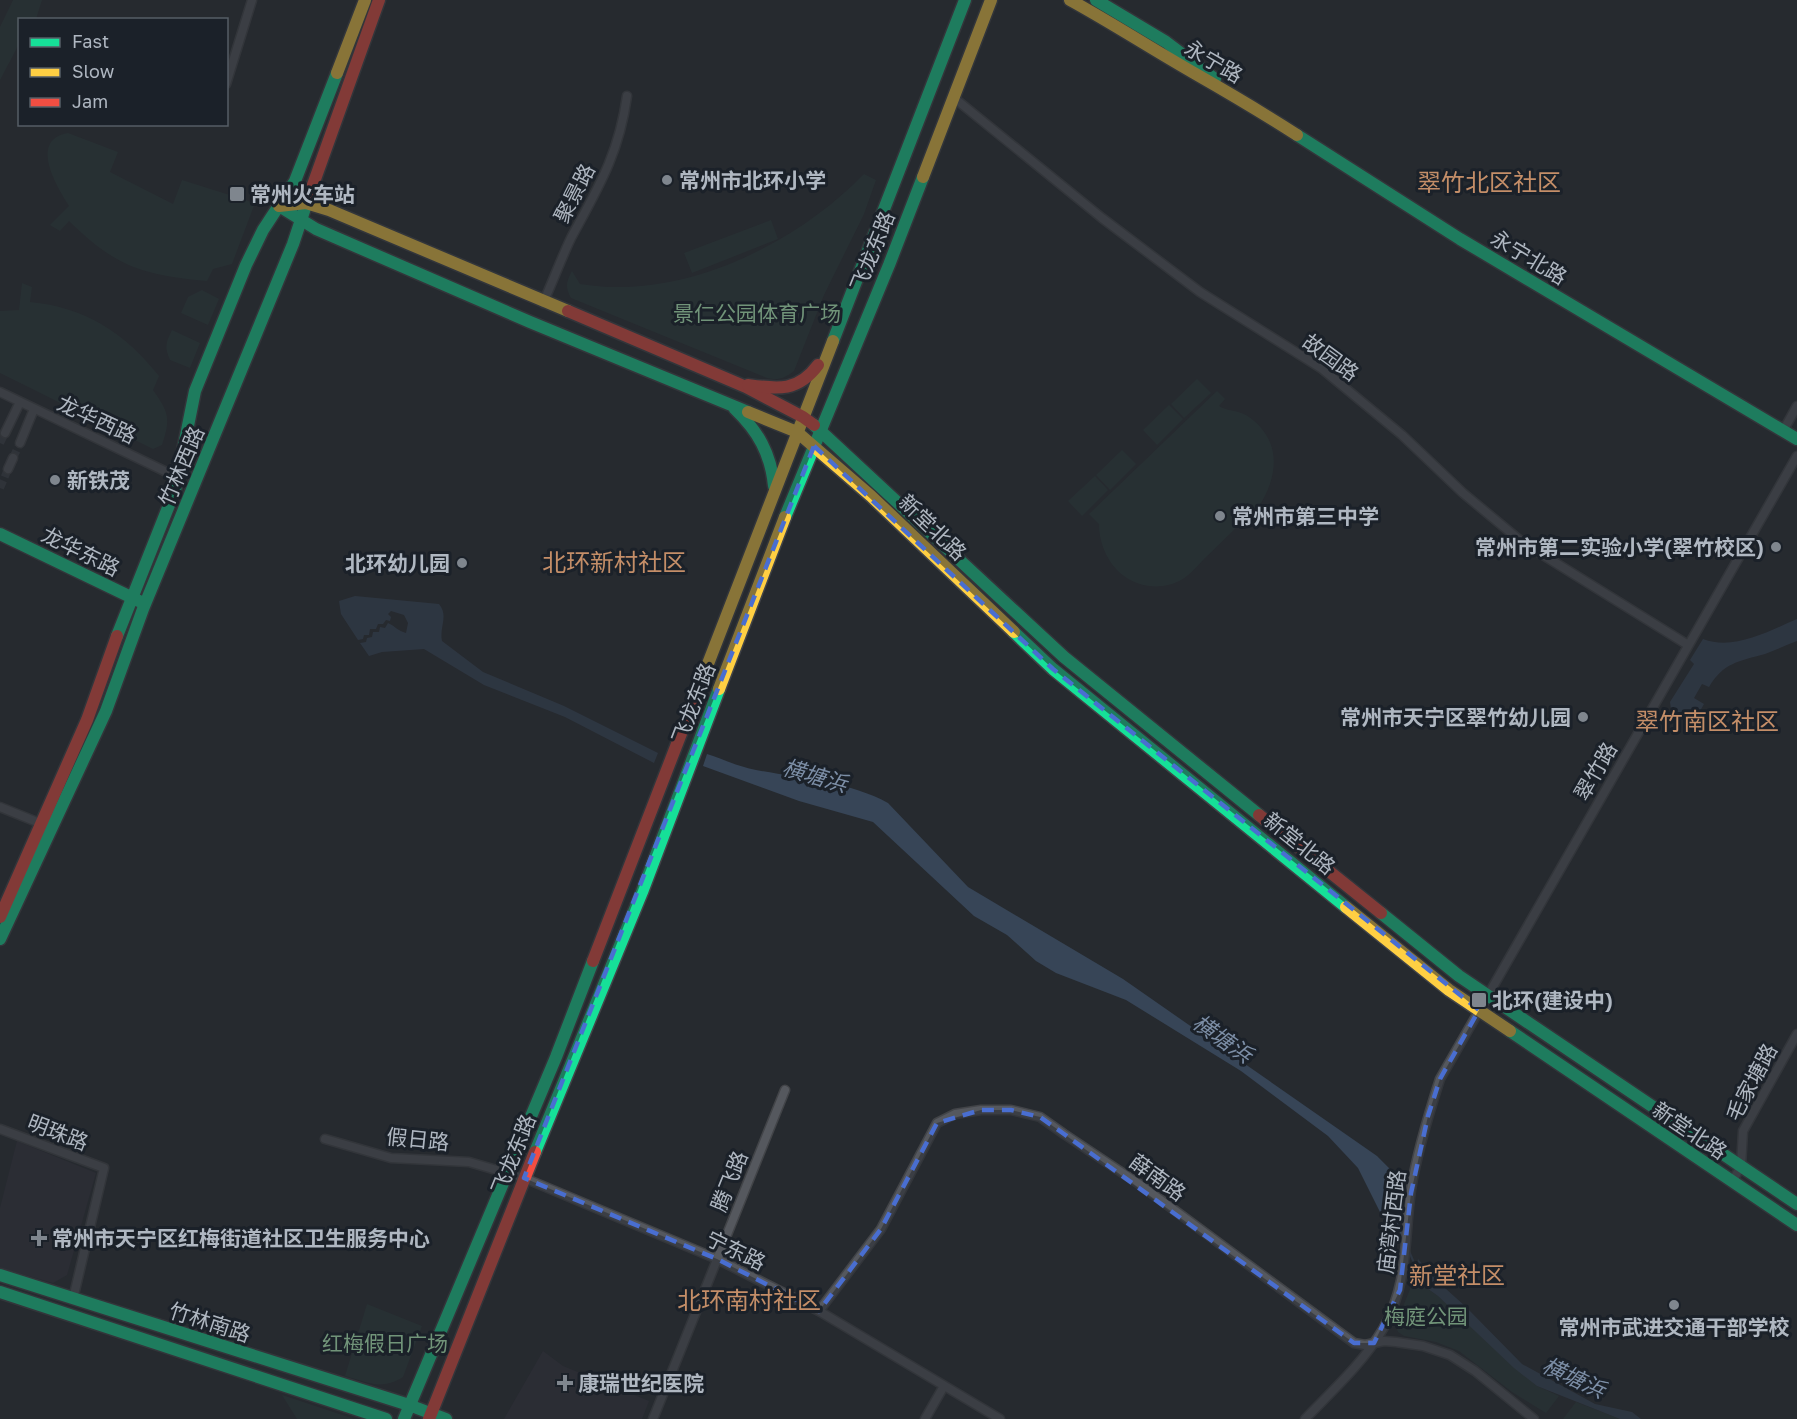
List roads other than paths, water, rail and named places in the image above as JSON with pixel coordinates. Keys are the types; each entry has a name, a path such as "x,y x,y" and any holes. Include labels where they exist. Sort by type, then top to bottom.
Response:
{"main road":[{"name":"竹林西路","path":"0,917 87,720 178,478 195,391 250,256 263,230 295,181 365,0"},
{"name":"竹林西路","path":"0,939 106,711 144,607 255,340 378,0"},
{"name":"飞龙东路","path":"404,1419 556,1057 965,0"},
{"name":"飞龙东路","path":"430,1417 524,1178 642,892 802,471 821,431 889,265 991,0"},
{"name":"永宁路","path":"1070,0 1245,101"},
{"name":"永宁路","path":"1096,0 1166,42 1245,101"},
{"name":"永宁北路","path":"1245,101 1460,239 1797,439"},
{"path":"279,206 306,203 329,210 543,303 737,383 776,388 798,385 812,376 829,348"},
{"name":"新堂北路","path":"279,206 297,219 519,317 797,432 871,496 1053,669 1449,990 1797,1226"},
{"name":"新堂北路","path":"737,383 802,417 821,431 1064,657 1459,976 1797,1204"},
{"path":"729,404 752,425 767,450 773,472 774,491"},
{"name":"龙华东路","path":"0,534 144,607"},
{"name":"龙华东路","path":"0,543 131,600"},
{"name":"竹林南路","path":"0,1275 409,1406 430,1417 446,1419"},
{"name":"竹林南路","path":"0,1292 386,1419"}],"street":[{"path":"228,76 247,0"},
{"path":"228,64 252,0"},
{"name":"聚景路","path":"543,303 570,240 598,189 615,149 623,124 627,96"},
{"name":"故园路","path":"953,97 1102,218 1200,292 1320,368 1402,435 1463,492 1522,542 1688,645"},
{"name":"龙华西路","path":"0,392 178,478"},
{"path":"5,433 20,402"},
{"path":"1783,431 1797,406"},
{"path":"20,443 34,409"},
{"name":"翠竹路","path":"1479,1010 1797,456"},
{"path":"8,469 13,458"},
{"path":"0,807 42,824"},
{"name":"庙湾村西路","path":"1305,1419 1361,1361 1374,1343 1400,1290 1405,1266 1417,1153 1440,1079 1479,1010"},
{"name":"毛家塘路","path":"1732,1182 1741,1166 1743,1131 1797,1034"},
{"name":"腾飞路","path":"653,1419 785,1090"},
{"name":"薛南路","path":"819,1311 881,1229 937,1123 955,1114 981,1110 1011,1110 1040,1117 1138,1184 1354,1343 1365,1345 1396,1342 1423,1346 1450,1355 1475,1371 1534,1419"},
{"name":"明珠路","path":"0,1129 104,1168 73,1299"},
{"name":"假日路","path":"325,1139 391,1158 469,1162 507,1172"},
{"name":"宁东路","path":"507,1172 717,1259 819,1311 1000,1419"},
{"path":"925,1419 944,1386"}],"water":[{"path":"355,596 439,604 444,617 442,641 483,672 564,706 658,753 654,763 565,717 484,685 424,649 382,652 369,656 360,643 372,637 373,632 379,632 380,627 385,628 388,623 406,633 408,623 404,615 391,611 388,614 391,617 390,621 386,620 383,624 378,624 376,629 370,629 369,635 364,635 363,639 358,640 341,614 339,601"},
{"path":"1797,619 1797,641 1732,664 1714,679 1709,687 1702,684 1694,698 1704,704 1700,711 1696,709 1693,713 1689,711 1686,715 1682,713 1680,717 1671,709 1670,702 1694,664 1690,660 1703,639 1727,643 1739,641 1763,634"},
{"path":"707,754 750,769 841,785 888,803 968,887 1123,979 1377,1156 1391,1170 1392,1211 1387,1226 1358,1168 1328,1136 1241,1071 1126,1000 1056,973 1036,961 1007,935 974,916 873,822 799,801 703,766"},
{"path":"1418,1259 1436,1280 1522,1364 1595,1404 1632,1412 1641,1419 1620,1419 1537,1386 1514,1368 1438,1296 1414,1279"}],"waterway":[{"name":"横塘浜","path":"1391,1209 1403,1237"},
{"name":"横塘浜","path":"1409,1251 1417,1270"}],"tunnel":[{"path":"0,443 5,433"},
{"path":"13,458 20,443"},
{"path":"0,488 8,469"}],"place":[{"name":"常州市北环小学","path":"667,180"},
{"name":"常州火车站","path":"237,194"},
{"name":"新铁茂","path":"55,480"},
{"name":"常州市第三中学","path":"1220,516"},
{"name":"常州市第二实验小学(翠竹校区)","path":"1776,547"},
{"name":"北环幼儿园","path":"462,563"},
{"name":"常州市天宁区翠竹幼儿园","path":"1583,717"},
{"name":"北环(建设中)","path":"1479,1000"},
{"name":"常州市天宁区红梅街道社区卫生服务中心","path":"39,1238"},
{"name":"常州市武进交通干部学校","path":"1674,1305"},
{"name":"康瑞世纪医院","path":"565,1383"}],"district":[{"name":"翠竹北区社区","path":"1489,181"},
{"name":"北环新村社区","path":"614,561"},
{"name":"翠竹南区社区","path":"1707,720"},
{"name":"新堂社区","path":"1457,1274"},
{"name":"北环南村社区","path":"749,1299"}],"park label":[{"name":"景仁公园体育广场","path":"757,313"},
{"name":"梅庭公园","path":"1426,1316"},
{"name":"红梅假日广场","path":"385,1343"}]}
